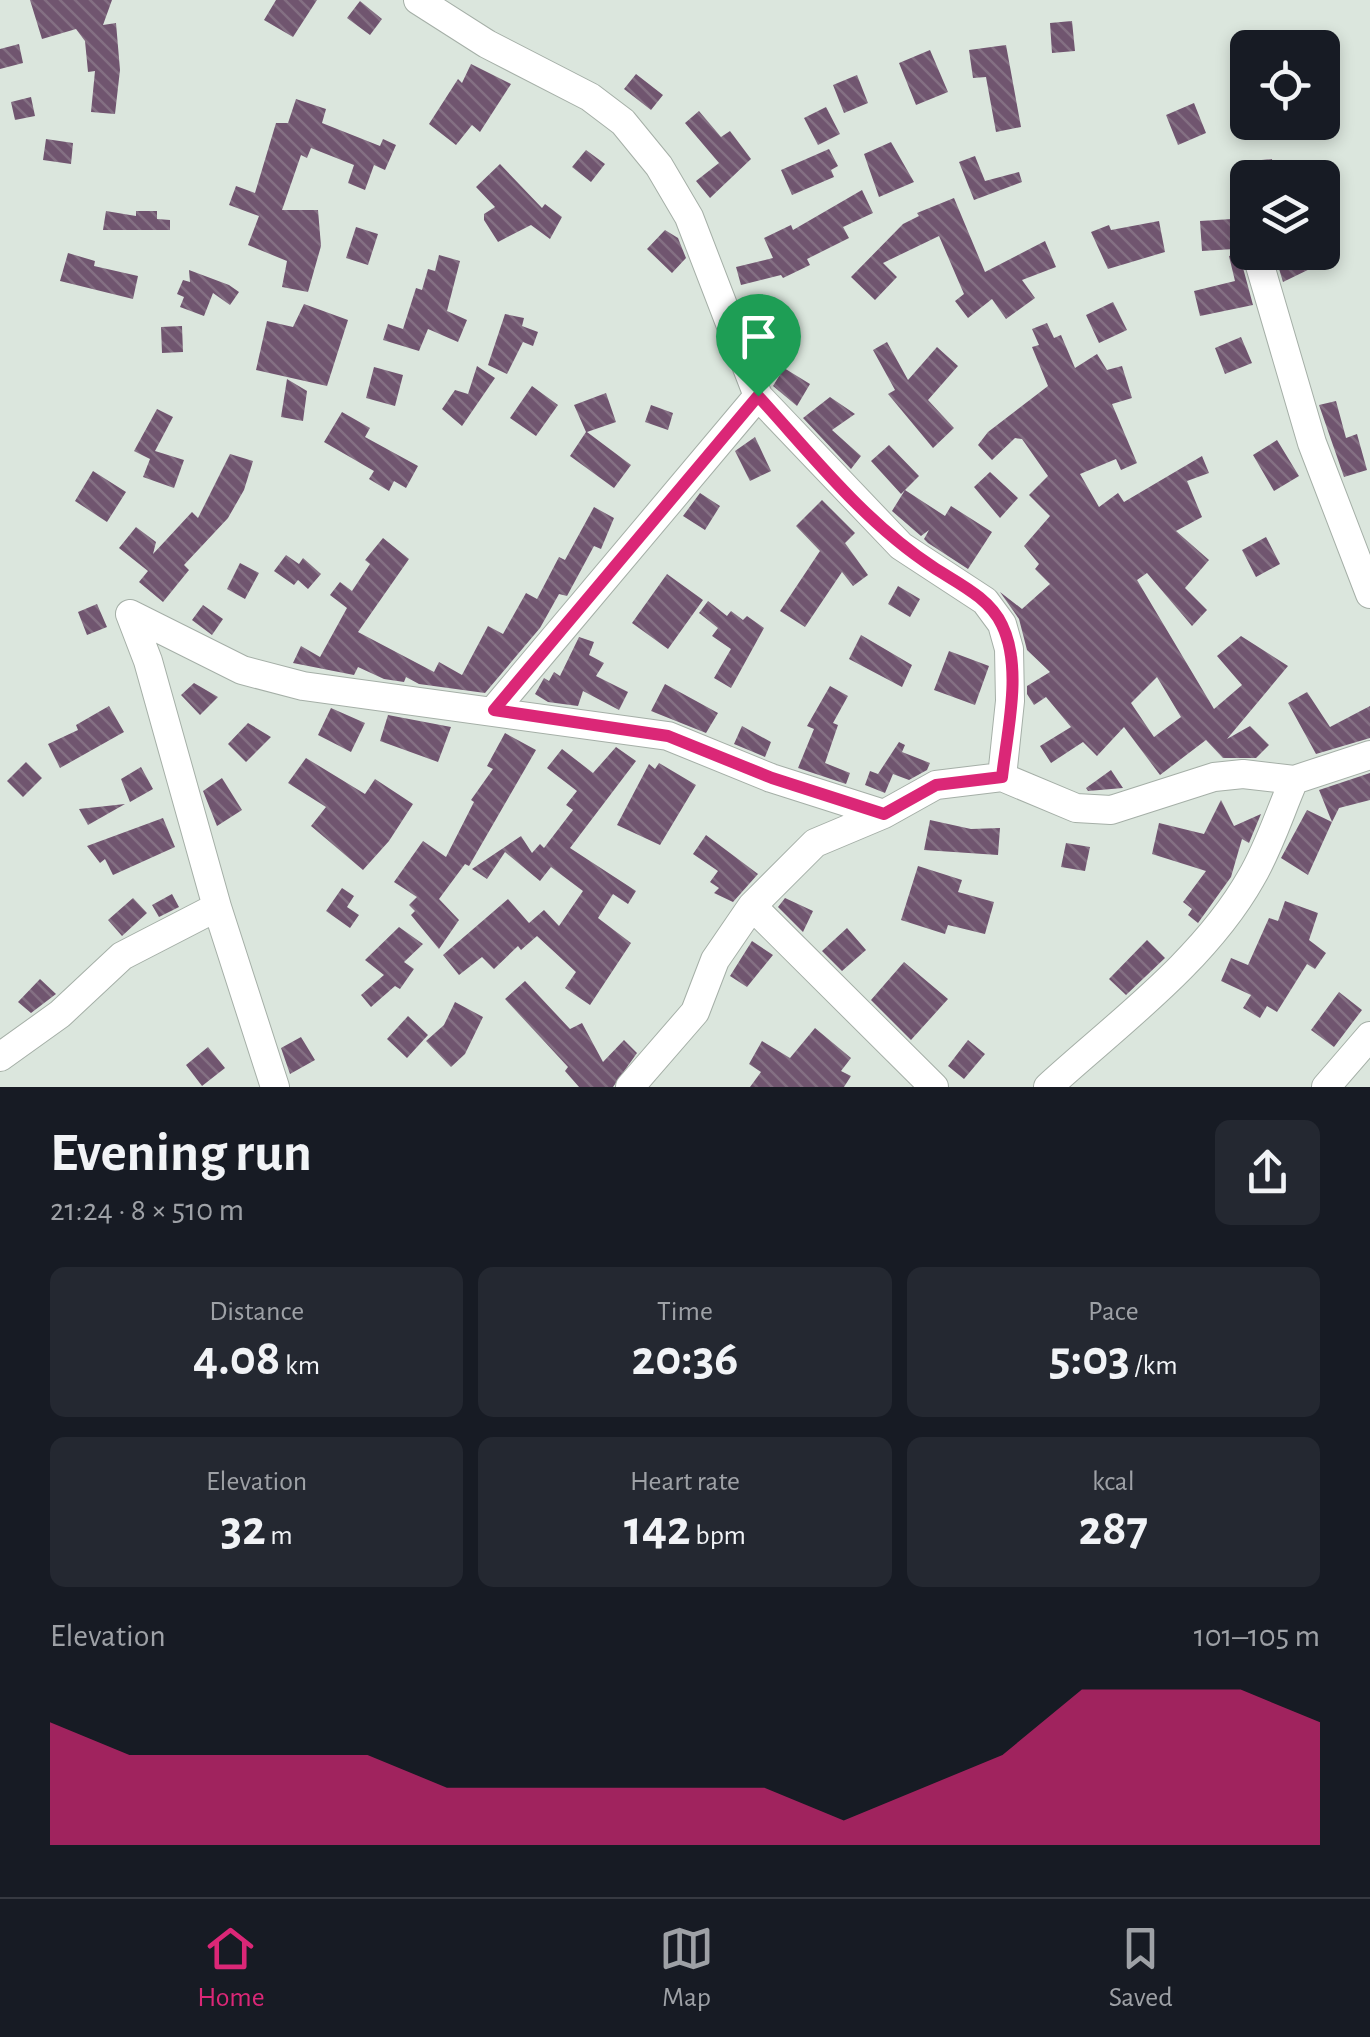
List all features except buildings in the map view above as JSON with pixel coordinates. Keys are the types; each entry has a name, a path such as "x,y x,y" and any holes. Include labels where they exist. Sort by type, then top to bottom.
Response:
{"street":[{"path":"418,0 487,44 590,97 623,122 659,166 689,216 758,396 900,546 985,601 1002,624 1009,648 1010,701 1002,777"},
{"path":"1261,270 1307,428 1370,594"},
{"path":"494,710 758,396"},
{"path":"275,1087 216,908 148,661 130,614 242,670 288,682 668,736 772,778 884,814"},
{"path":"630,1087 696,1012 715,960 752,906 815,843 884,814 936,785 1002,777 1076,808 1111,810 1214,777 1244,774 1294,780 1370,756"},
{"path":"1048,1087 1171,975 1231,908 1252,877 1294,780"},
{"path":"752,906 934,1087"},
{"path":"0,1058 60,1014 122,956 216,908"},
{"path":"1326,1087 1370,1036"}],"route":[{"path":"758,396 900,546 985,601 1002,624 1009,648 1010,701 1002,777 936,785 884,814 772,778 668,736 494,710 758,396"}]}
